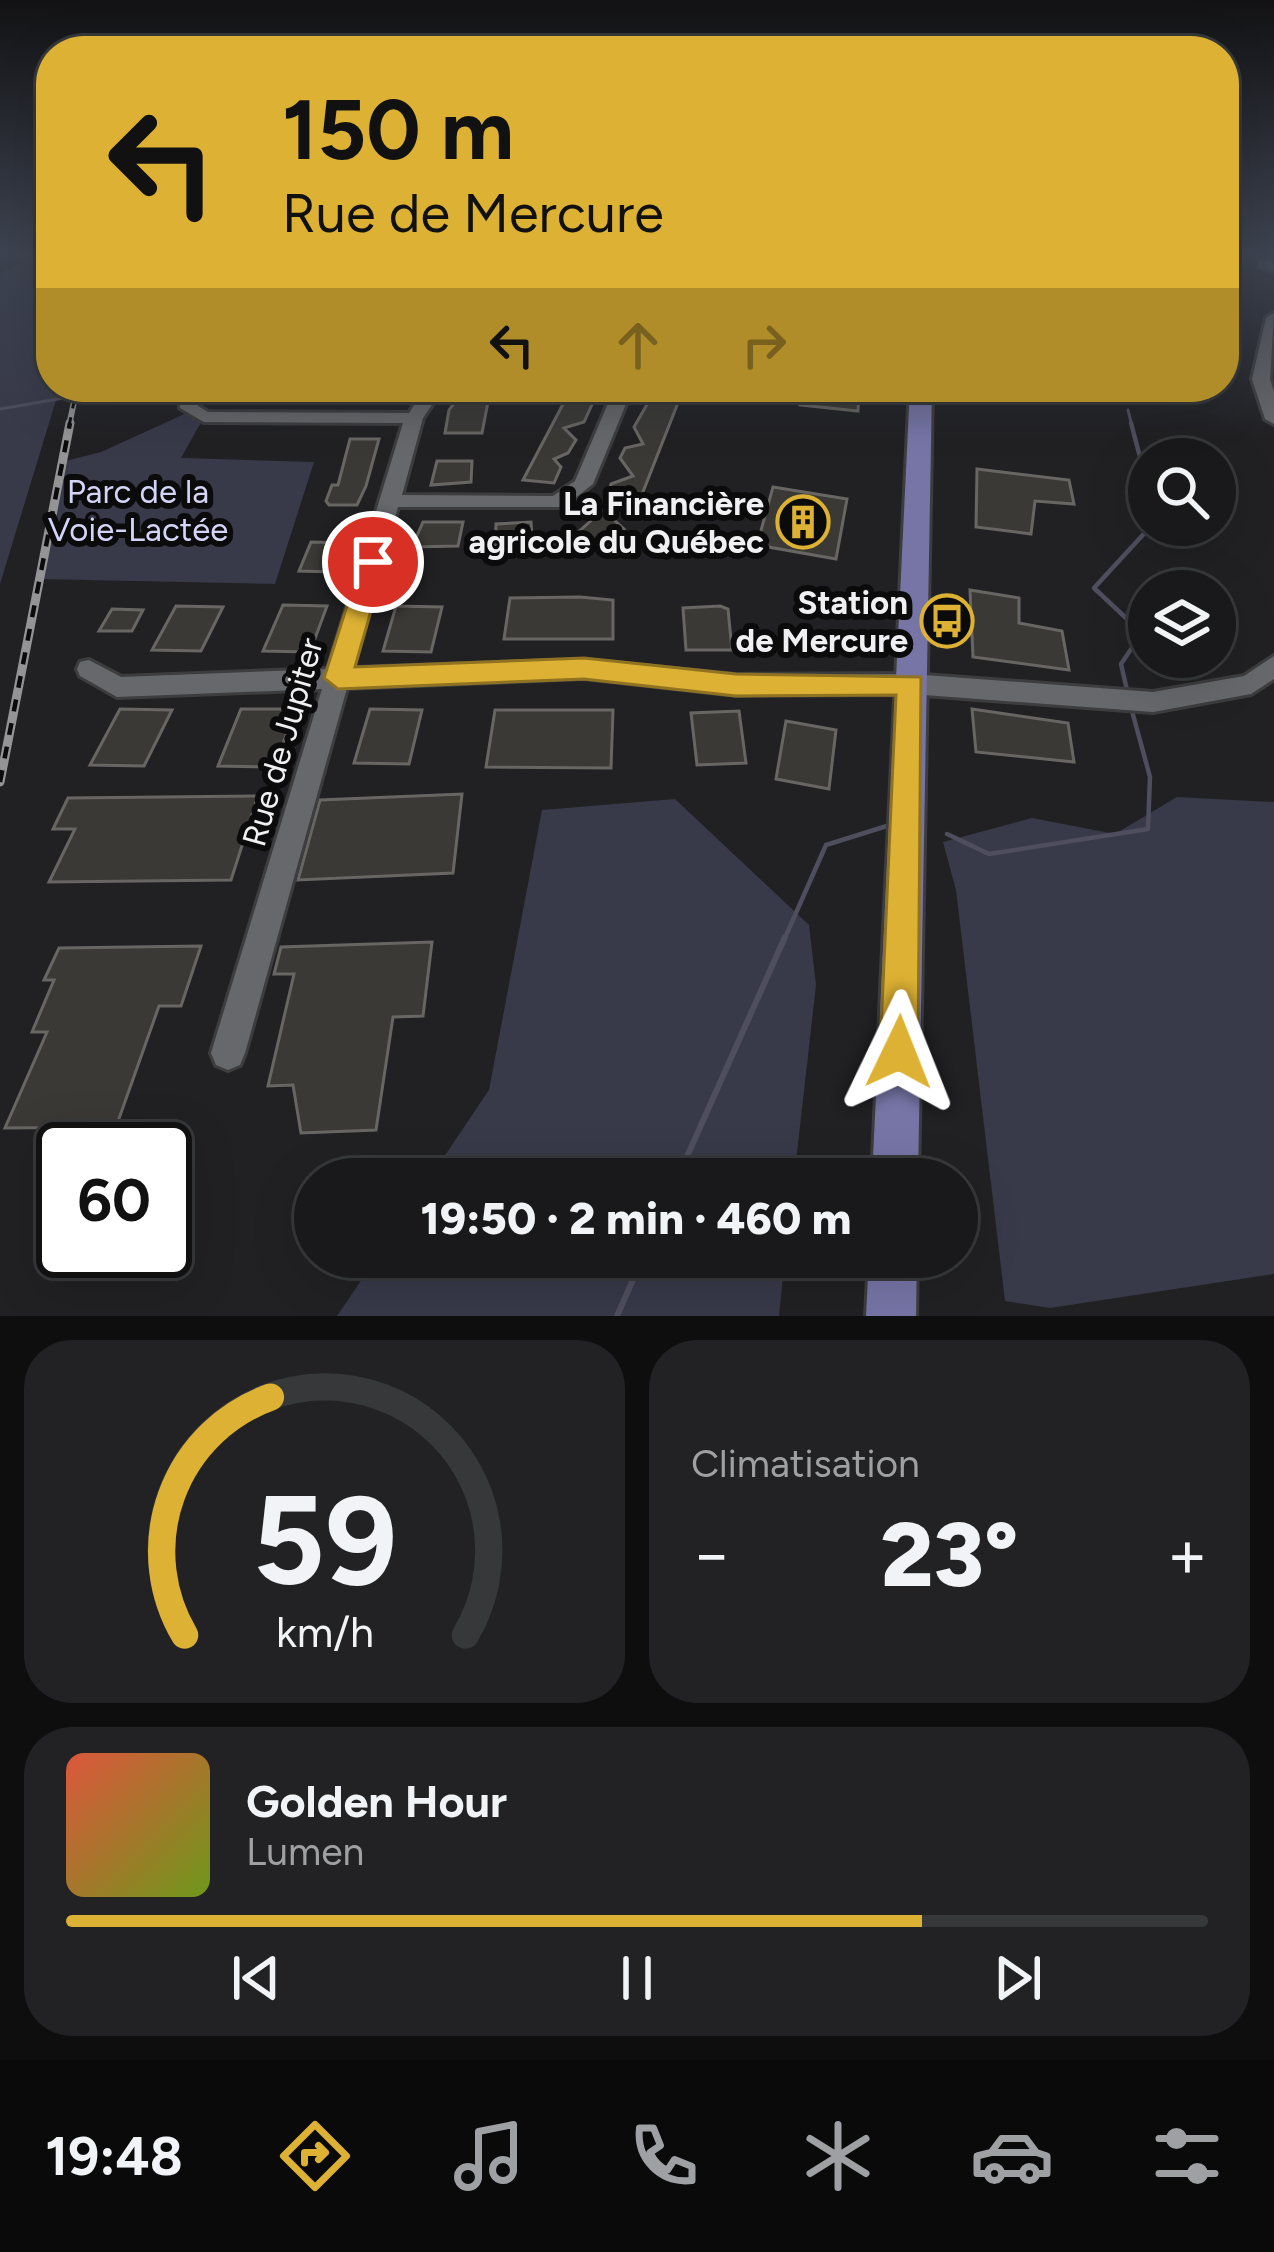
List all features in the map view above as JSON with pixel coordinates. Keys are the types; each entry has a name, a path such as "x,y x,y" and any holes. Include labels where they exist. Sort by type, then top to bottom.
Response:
{"main road":[{"path":"896,1158 920,402"},
{"path":"891,1316 892,1278"}],"street":[{"path":"1273,411 1261,379 1274,318"},
{"path":"188,402 189,408 204,417 414,418"},
{"name":"Rue de Jupiter","path":"228,1053 414,418 425,402"},
{"path":"392,501 557,502 583,484 618,402"},
{"path":"89,669 117,687 584,669 736,685 911,684 1154,702 1252,683 1274,664"}],"green space":[{"path":"0,314 36,314 36,402 55,402 0,584"},
{"name":"Parc de la Voie-Lactée","path":"191,411 204,417 181,458 314,462 275,584 39,579 62,462 101,452"},
{"path":"1177,797 1274,802 1274,1274 1050,1308 1005,1301 956,890 943,842 1032,818 1115,834"},
{"path":"675,799 809,925 816,985 796,1158 443,1158 489,1090 542,810"},
{"path":"363,1278 783,1278 779,1316 337,1316"}],"building":[{"path":"455,402 488,402 482,433 445,433"},
{"path":"564,402 593,402 584,422 564,428 576,440 568,453 554,459 561,467 554,483 523,480"},
{"path":"648,402 678,402 637,507 606,503 611,484 633,476 620,458 625,448 643,444 634,427"},
{"path":"800,402 858,402 858,411"},
{"path":"350,439 379,439 366,486 357,505 329,505 326,501 332,485 338,485"},
{"path":"437,461 472,461 471,482 431,485"},
{"path":"977,469 1069,480 1074,504 1035,501 1031,534 976,527"},
{"name":"La Financière agricole du Québec","path":"773,487 847,499 836,559 757,545"},
{"path":"603,510 624,529 600,545 575,535"},
{"path":"423,522 463,522 458,546 412,547"},
{"path":"531,522 533,548 495,552 496,524"},
{"path":"311,542 347,543 336,572 299,571"},
{"path":"970,590 1019,598 1019,623 1062,631 1069,670 973,657"},
{"path":"510,598 613,600 613,639 504,639"},
{"path":"283,605 327,606 310,652 263,651"},
{"path":"176,606 223,607 201,651 152,650"},
{"path":"396,606 442,607 431,652 383,651"},
{"path":"683,608 728,609 732,650 686,650"},
{"path":"112,609 143,610 132,631 99,631"},
{"path":"120,709 172,710 144,766 90,765"},
{"path":"241,709 295,709 275,767 218,766"},
{"path":"370,709 422,710 409,764 354,763"},
{"path":"972,709 1068,723 1074,762 976,752"},
{"path":"495,710 613,710 611,768 486,767"},
{"path":"739,711 746,763 697,765 691,713"},
{"path":"786,721 836,730 829,789 776,779"},
{"path":"462,794 453,873 298,880 320,800"},
{"path":"258,796 231,880 49,882 75,829 53,829 68,798"},
{"path":"432,942 423,1016 393,1017 376,1130 301,1133 293,1085 268,1086 294,974 274,974 281,947"},
{"path":"201,946 181,1006 159,1006 118,1122 36,1122 36,1128 5,1128 47,1032 32,1032 54,980 44,980 59,948"}],"waterway":[{"path":"0,409 41,402"},
{"path":"1128,410 1132,426"},
{"path":"1131,423 1135,438"},
{"path":"1127,690 1121,664 1142,633 1094,588 1133,546"},
{"path":"947,834 989,854 1148,829 1150,777 1132,711"},
{"path":"784,940 826,845 890,825"},
{"path":"686,1158 785,937"},
{"path":"617,1316 634,1278"}],"railway":[{"path":"69,426 74,402"},
{"path":"0,782 70,423"}],"place":[{"name":"La Financière agricole du Québec","path":"803,522"},
{"name":"Station de Mercure","path":"947,621"}],"route":[{"path":"373,562 338,678 584,669 736,685 911,684 899,1052"}]}
